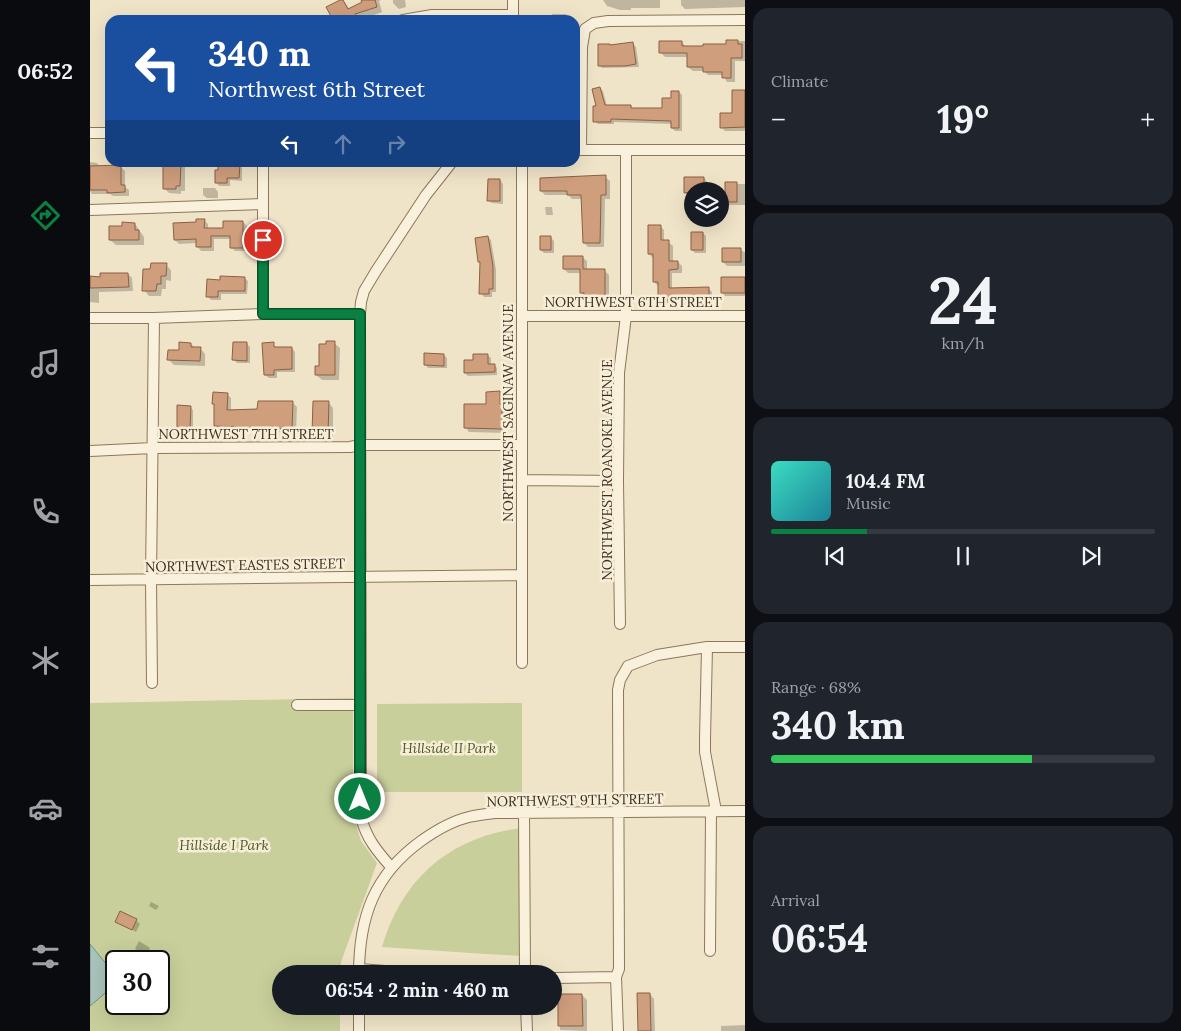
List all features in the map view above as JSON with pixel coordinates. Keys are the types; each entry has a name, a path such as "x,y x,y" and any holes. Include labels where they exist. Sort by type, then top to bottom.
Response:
{"street":[{"path":"513,0 513,15"},
{"path":"580,105 583,38 585,29 594,23 608,21 745,20"},
{"path":"90,133 105,132"},
{"path":"580,150 745,150"},
{"name":"NORTHWEST ROANOKE AVENUE","path":"620,624 619,373 626,316 626,150"},
{"path":"263,167 263,314"},
{"path":"391,867 374,848 365,832 361,817 360,314 364,291 426,195 448,167"},
{"name":"NORTHWEST SAGINAW AVENUE","path":"522,167 522,663"},
{"path":"90,210 263,204"},
{"path":"90,318 360,314"},
{"name":"NORTHWEST 6TH STREET","path":"522,316 745,316"},
{"path":"152,683 151,580 154,318"},
{"name":"NORTHWEST 7TH STREET","path":"90,451 153,448 350,447 360,445 522,445"},
{"path":"522,480 618,481"},
{"name":"NORTHWEST EASTES STREET","path":"90,580 521,575"},
{"path":"618,1031 616,977 619,970 618,690 620,680 628,666 657,655 707,647 745,647"},
{"path":"707,647 704,739 714,811 710,951"},
{"path":"297,705 360,705"},
{"name":"NORTHWEST 9TH STREET","path":"359,965 361,940 366,918 380,882 391,867 407,851 429,834 455,821 495,813 524,812 745,811"},
{"path":"524,812 524,965"},
{"path":"562,978 616,977"},
{"path":"359,1015 359,1031"},
{"path":"526,1015 527,1031"}],"green space":[{"name":"Hillside I Park","path":"353,698 353,815 361,841 377,863 341,965 272,965 272,1015 340,1015 340,1031 90,1031 90,703"},
{"name":"Hillside II Park","path":"522,703 522,792 377,792 377,704"},
{"path":"522,828 522,956 382,947 391,922 402,900 416,881 433,865 452,851 473,840"}],"water":[{"path":"90,944 105,962 105,993 90,1006"}],"building":[{"path":"343,0 348,9 362,2 361,0 375,0 377,7 356,15 330,15 326,7"},
{"path":"726,40 738,40 738,44 742,44 742,58 731,58 731,78 722,78 722,72 703,72 703,67 687,67 687,53 659,53 659,41 682,41 682,46 703,46 703,44 726,44"},
{"path":"633,42 636,64 598,66 598,44 610,45"},
{"path":"600,87 605,105 631,105 631,108 662,108 662,98 671,98 671,91 679,91 679,128 671,128 671,121 611,119 611,122 593,122 593,106 596,106 592,89"},
{"path":"732,90 745,90 745,127 720,128 720,113 732,113"},
{"path":"90,166 121,167 121,185 125,185 125,192 107,193 107,190 90,190"},
{"path":"163,167 181,167 180,186 176,186 176,189 163,189"},
{"path":"218,167 240,167 239,178 227,178 227,183 215,183 215,170 218,170"},
{"path":"606,175 606,195 601,195 600,243 583,243 581,195 567,195 567,191 540,191 540,178"},
{"path":"684,177 704,177 704,182 684,182"},
{"path":"488,179 500,179 500,201 487,201"},
{"path":"729,182 737,182 737,202 729,202"},
{"path":"196,219 205,219 204,228 223,228 223,221 243,221 243,248 230,248 230,236 211,236 211,247 196,247 196,239 174,240 173,223 196,222"},
{"path":"122,222 135,223 135,230 139,230 139,240 109,240 109,226 122,226"},
{"path":"648,225 661,225 661,240 669,240 669,261 678,261 678,269 669,270 669,288 709,287 709,296 684,296 684,300 658,300 658,282 653,282 653,254 648,254"},
{"path":"691,232 703,232 703,250 691,250"},
{"path":"488,236 493,266 493,289 489,289 489,294 479,294 480,262 478,262 475,238"},
{"path":"540,236 551,236 551,250 540,250"},
{"path":"722,248 741,248 741,262 722,262"},
{"path":"563,256 583,256 583,269 605,269 605,299 584,298 584,293 580,293 580,269 563,269"},
{"path":"151,263 167,263 166,276 161,276 161,284 157,284 156,291 142,291 143,269 150,269"},
{"path":"100,273 128,273 129,287 90,288 90,276 100,277"},
{"path":"220,276 245,277 245,291 218,291 218,297 206,297 207,279 220,280"},
{"path":"721,277 745,277 745,293 721,293"},
{"path":"326,341 335,341 335,375 315,375 315,366 319,366 319,344 326,344"},
{"path":"179,342 191,343 191,347 201,347 200,361 167,360 168,350 179,350"},
{"path":"233,342 247,342 247,361 232,360"},
{"path":"274,342 274,347 292,347 292,369 274,370 274,375 264,375 262,343"},
{"path":"424,353 444,354 444,366 424,365"},
{"path":"473,354 488,354 488,364 495,364 495,372 464,373 464,360 473,360"},
{"path":"500,391 502,429 464,428 464,404 486,404 486,392"},
{"path":"213,392 228,393 227,410 257,409 258,401 293,401 292,429 214,426"},
{"path":"313,401 329,401 328,434 312,433"},
{"path":"177,405 191,406 190,429 177,429"},
{"path":"120,911 137,919 132,930 115,922"},
{"path":"637,993 650,993 651,1031 638,1031"},
{"path":"562,994 582,994 583,1026 558,1026 558,1015 562,1015"}],"route":[{"path":"263,240 263,314 360,314 360,799"}]}
